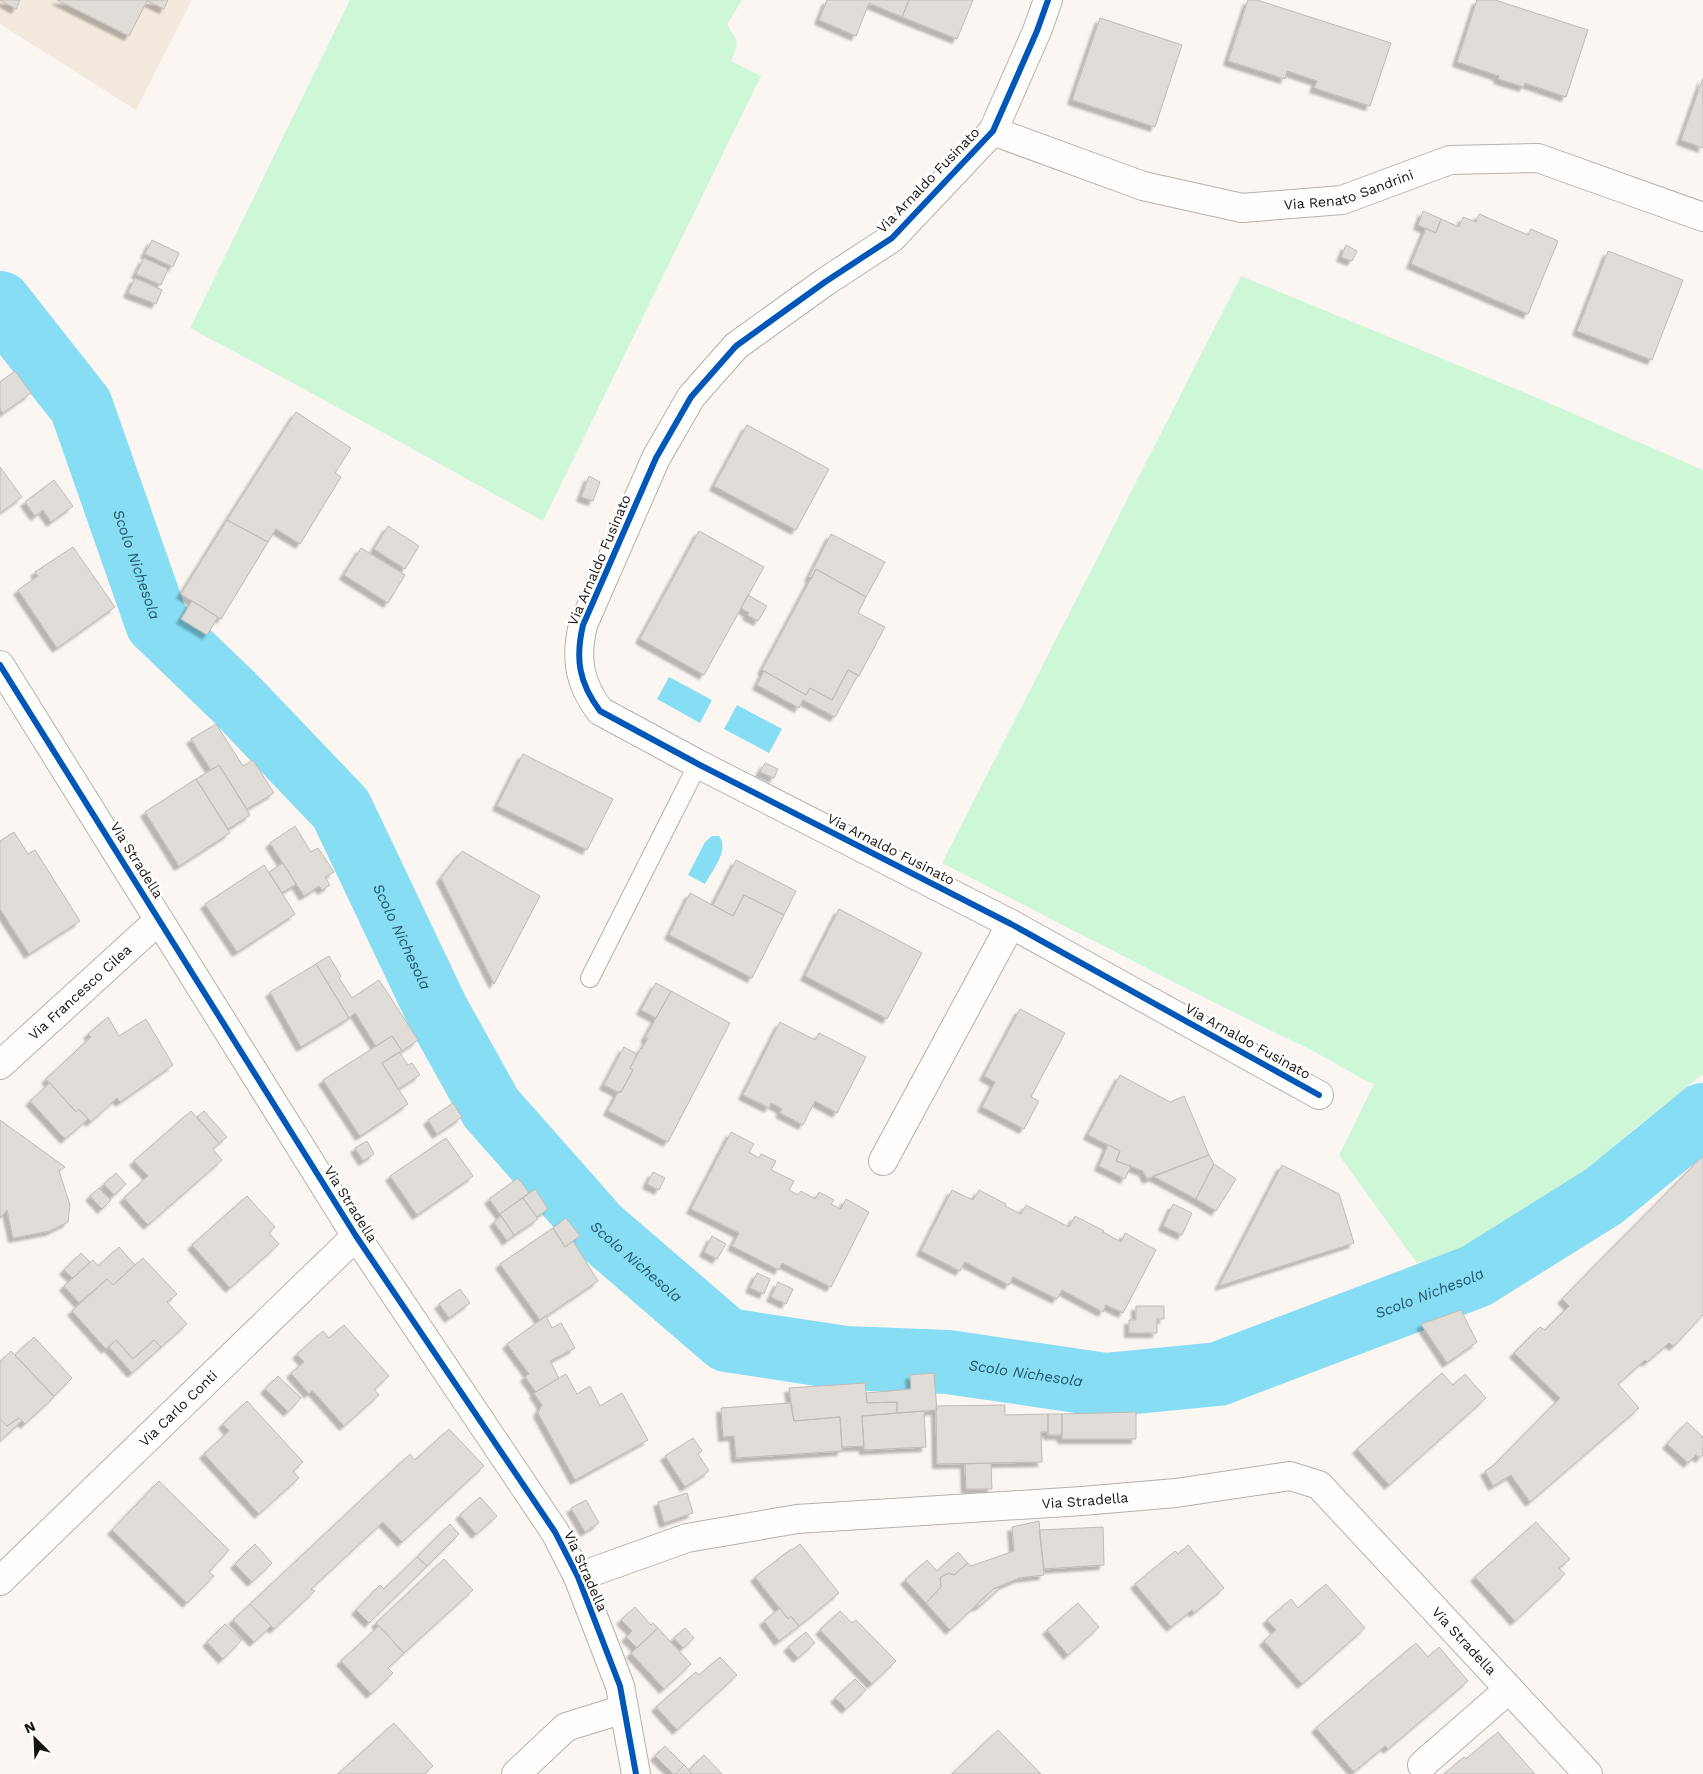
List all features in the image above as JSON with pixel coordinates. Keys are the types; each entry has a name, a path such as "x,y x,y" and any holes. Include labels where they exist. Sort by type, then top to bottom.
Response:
{"street":[{"name":"Via Arnaldo Fusinato","path":"1048,0 1037,31 993,131 892,238 825,282 736,346 691,397 656,458 583,625 579,640 580,671 588,692 600,711 698,764 1011,924 1319,1095"},
{"name":"Via Renato Sandrini","path":"993,131 1143,186 1242,208 1342,200 1450,160 1538,158 1703,217"},
{"name":"Via Stradella","path":"0,665 356,1236 555,1532 578,1577 620,1686 636,1774"},
{"name":"Via Francesco Cilea","path":"0,1065 159,920"},
{"path":"883,1161 1011,924"},
{"name":"Via Carlo Conti","path":"0,1580 356,1236"},
{"name":"Via Stradella","path":"578,1577 687,1538 797,1519 1176,1493 1290,1476 1319,1485 1588,1774"},
{"path":"1422,1765 1509,1689"},
{"path":"516,1774 566,1727 624,1709"}],"lane":[{"path":"590,978 698,764"}],"shaded area":[{"path":"0,0 192,0 136,110 0,24"}],"green space":[{"path":"350,0 742,0 728,23 736,41 731,61 761,76 543,521 190,328"},
{"path":"1241,276 1521,391 1703,470 1703,1074 1634,1129 1573,1184 1519,1222 1451,1254 1417,1263 1339,1155 1374,1084 1315,1052 1207,999 942,863"}],"water":[{"path":"669,677 712,700 700,723 657,699"},
{"path":"737,705 782,729 769,753 724,729"},
{"path":"712,836 719,836 722,848 719,860 705,884 688,875 705,842"}],"building":[{"path":"0,0 20,0 16,9"},
{"path":"57,0 168,0 164,9 147,1 129,36"},
{"path":"827,0 909,0 902,17 869,3 856,36 819,20"},
{"path":"909,0 973,0 957,39 902,17"},
{"path":"1248,0 1257,0 1391,43 1370,106 1314,88 1317,81 1287,71 1285,79 1228,61"},
{"path":"1477,0 1495,0 1588,30 1566,97 1525,83 1524,87 1498,79 1499,76 1457,62"},
{"path":"1100,18 1182,45 1155,127 1072,100"},
{"path":"1703,78 1703,148 1681,140"},
{"path":"1423,211 1441,219 1436,233 1418,225"},
{"path":"1479,214 1528,235 1531,229 1558,241 1528,314 1411,264 1426,228 1436,233 1441,219 1459,227 1463,217 1476,222"},
{"path":"152,240 179,253 173,267 145,254"},
{"path":"1346,245 1357,251 1352,261 1341,257"},
{"path":"1608,251 1683,280 1652,360 1577,331"},
{"path":"144,258 168,269 161,285 136,274"},
{"path":"135,278 162,290 156,304 128,293"},
{"path":"15,371 31,393 3,413 0,409 0,382"},
{"path":"296,412 351,448 335,473 341,477 300,544 276,529 268,542 227,520"},
{"path":"747,425 829,469 796,530 714,486"},
{"path":"0,467 22,497 0,513"},
{"path":"589,476 600,482 593,501 581,497"},
{"path":"54,480 73,506 51,522 43,510 35,516 25,502"},
{"path":"227,520 268,542 221,619 181,594"},
{"path":"388,526 419,546 405,569 374,549"},
{"path":"699,531 764,567 704,675 640,639"},
{"path":"831,534 885,562 866,597 816,569 812,578 809,577"},
{"path":"73,547 115,607 57,648 18,590 38,576 35,572"},
{"path":"361,548 405,575 388,603 344,575"},
{"path":"816,569 866,597 858,613 885,627 859,676 848,670 832,700 810,688 806,695 762,670"},
{"path":"748,595 767,606 758,621 747,615 749,613 741,608"},
{"path":"192,601 218,617 207,635 181,619"},
{"path":"848,670 858,675 835,717 803,700 799,708 757,685 764,671 806,695 810,688 832,700"},
{"path":"216,724 243,766 253,760 274,793 247,809 219,765 211,770 191,739"},
{"path":"523,754 613,799 587,850 497,806"},
{"path":"765,763 778,769 774,778 760,772"},
{"path":"219,765 250,815 228,829 196,779"},
{"path":"196,779 230,833 179,866 145,812"},
{"path":"295,826 311,852 318,848 334,872 325,877 330,885 322,890 319,886 304,896 270,843"},
{"path":"14,832 28,854 35,850 80,921 29,954 0,909 0,841"},
{"path":"462,851 540,896 494,984 441,878"},
{"path":"736,860 796,891 784,915 744,895 733,916 713,905"},
{"path":"283,863 296,884 282,893 269,872"},
{"path":"264,865 295,914 237,952 205,904"},
{"path":"690,893 733,916 744,895 784,915 752,978 669,935"},
{"path":"839,909 922,953 887,1019 805,976"},
{"path":"329,956 341,976 339,978 352,998 379,980 418,1040 402,1051 392,1036 376,1046 355,1013 349,1018 316,964"},
{"path":"316,964 349,1018 301,1047 270,992"},
{"path":"656,983 671,991 656,1018 641,1010"},
{"path":"671,991 730,1023 668,1142 608,1111 633,1070 630,1068 648,1038 645,1038"},
{"path":"1020,1009 1065,1033 1031,1097 1039,1101 1024,1129 982,1107 995,1082 984,1076"},
{"path":"108,1017 119,1036 146,1019 173,1065 120,1102 117,1098 91,1122 79,1109 76,1112 46,1079 91,1037 88,1034"},
{"path":"780,1022 815,1040 819,1033 866,1057 837,1113 815,1101 803,1125 780,1113 782,1109 771,1103 769,1108 743,1095"},
{"path":"392,1036 402,1051 382,1063 408,1104 360,1136 323,1080"},
{"path":"624,1047 637,1054 630,1068 633,1070 621,1092 618,1092 604,1085"},
{"path":"399,1052 408,1065 412,1063 420,1075 398,1089 382,1063"},
{"path":"1120,1075 1170,1102 1184,1096 1209,1155 1147,1179 1143,1171 1116,1161 1120,1151 1088,1135"},
{"path":"50,1083 76,1112 79,1109 88,1119 65,1139 30,1101"},
{"path":"453,1103 462,1117 437,1134 428,1120"},
{"path":"191,1111 219,1143 213,1149 222,1160 148,1225 124,1198 148,1176 134,1161"},
{"path":"204,1111 227,1137 219,1143 197,1117"},
{"path":"0,1120 65,1167 59,1171 70,1205 68,1222 50,1231 13,1238 7,1210 0,1218"},
{"path":"731,1132 754,1144 749,1152 759,1158 761,1154 776,1161 771,1170 794,1181 789,1190 798,1195 801,1191 815,1199 819,1192 834,1200 831,1204 841,1209 846,1199 869,1212 831,1287 782,1263 779,1270 732,1246 739,1233 691,1209"},
{"path":"446,1138 473,1176 417,1215 390,1176"},
{"path":"367,1141 374,1154 363,1161 355,1148"},
{"path":"1108,1145 1120,1151 1116,1161 1131,1166 1125,1179 1099,1166"},
{"path":"1209,1155 1214,1164 1196,1199 1153,1176"},
{"path":"1703,1156 1703,1315 1674,1346 1669,1343 1647,1362 1645,1360 1618,1384 1639,1408 1530,1502 1511,1475 1493,1486 1485,1471 1493,1466 1560,1398 1514,1353 1540,1327 1545,1330 1569,1306 1562,1299"},
{"path":"1214,1164 1236,1179 1216,1211 1196,1199"},
{"path":"1282,1165 1339,1194 1354,1243 1219,1286"},
{"path":"653,1172 665,1178 659,1190 647,1184"},
{"path":"116,1173 126,1184 114,1195 104,1184"},
{"path":"518,1178 529,1193 500,1214 489,1199"},
{"path":"99,1188 111,1200 102,1209 90,1196"},
{"path":"535,1189 548,1209 537,1217 523,1198"},
{"path":"952,1190 973,1200 979,1190 1021,1214 1026,1205 1069,1227 1075,1216 1121,1242 1125,1233 1156,1250 1123,1313 1106,1305 1103,1312 1062,1290 1057,1299 1013,1277 1009,1285 965,1262 960,1271 921,1251"},
{"path":"247,1196 275,1227 269,1233 279,1244 230,1288 192,1245"},
{"path":"523,1198 538,1219 514,1235 500,1214"},
{"path":"1173,1204 1192,1213 1182,1235 1163,1226"},
{"path":"501,1216 514,1235 507,1241 494,1222"},
{"path":"566,1218 580,1236 565,1247 553,1228"},
{"path":"553,1228 565,1247 573,1241 598,1281 540,1320 500,1264"},
{"path":"712,1236 726,1244 717,1259 704,1252"},
{"path":"119,1247 135,1265 113,1285 107,1279 79,1303 64,1286 93,1260 98,1266"},
{"path":"81,1253 90,1262 73,1278 64,1270"},
{"path":"143,1258 177,1294 167,1302 187,1324 161,1347 154,1340 133,1359 116,1340 106,1349 72,1311 107,1279 113,1285"},
{"path":"757,1273 770,1279 764,1294 750,1288"},
{"path":"778,1282 793,1289 786,1304 771,1297"},
{"path":"460,1289 470,1303 449,1318 439,1304"},
{"path":"1136,1306 1164,1306 1164,1319 1157,1319 1157,1333 1129,1333 1129,1320 1136,1320"},
{"path":"1461,1310 1477,1342 1447,1363 1421,1324"},
{"path":"546,1316 552,1328 561,1323 575,1348 550,1361 559,1378 536,1392 525,1377 529,1374 507,1344"},
{"path":"344,1325 389,1376 374,1389 379,1395 344,1426 312,1390 309,1394 291,1373 304,1362 297,1354 323,1331 329,1338"},
{"path":"34,1337 72,1378 54,1396 15,1355"},
{"path":"116,1340 133,1359 154,1340 161,1347 132,1373 109,1347"},
{"path":"11,1351 54,1397 25,1424 19,1418 7,1426 0,1419 0,1362"},
{"path":"934,1373 937,1410 897,1413 897,1402 867,1403 866,1393 911,1389 910,1375"},
{"path":"1442,1373 1453,1385 1465,1374 1486,1398 1389,1485 1357,1449"},
{"path":"566,1374 577,1394 590,1386 600,1406 622,1393 648,1440 575,1480 538,1413 542,1405 534,1393"},
{"path":"278,1376 301,1398 288,1412 265,1389"},
{"path":"865,1383 867,1403 897,1402 897,1413 862,1416 864,1446 842,1447 840,1417 794,1421 789,1388"},
{"path":"247,1401 303,1462 293,1471 299,1478 259,1514 204,1454 229,1431 223,1424"},
{"path":"790,1403 794,1421 840,1417 842,1451 736,1458 734,1436 723,1437 721,1408"},
{"path":"1005,1405 1005,1415 1048,1414 1048,1432 1041,1432 1042,1462 937,1464 936,1406"},
{"path":"924,1411 926,1447 864,1450 862,1416"},
{"path":"1136,1412 1136,1439 1062,1439 1062,1414"},
{"path":"1048,1414 1062,1414 1062,1435 1048,1435"},
{"path":"19,1418 22,1421 0,1441 0,1419 7,1426"},
{"path":"1687,1422 1703,1437 1703,1455 1700,1458 1696,1455 1688,1463 1667,1444"},
{"path":"449,1429 484,1466 402,1542 383,1522 311,1589 315,1591 274,1629 250,1604 410,1454 415,1460"},
{"path":"693,1438 702,1451 698,1454 709,1471 685,1487 665,1456"},
{"path":"991,1463 992,1489 966,1489 965,1464"},
{"path":"159,1481 229,1550 209,1572 214,1576 187,1603 112,1530"},
{"path":"687,1493 693,1513 664,1523 658,1502"},
{"path":"480,1497 497,1516 476,1534 460,1515"},
{"path":"586,1500 599,1523 585,1532 571,1508"},
{"path":"1039,1521 1044,1575 1019,1578 993,1589 950,1630 926,1603 941,1587 940,1578 949,1573 954,1575 968,1563 971,1566 1014,1551 1012,1527"},
{"path":"1536,1522 1570,1559 1559,1568 1565,1574 1515,1621 1475,1577"},
{"path":"450,1524 459,1534 427,1566 417,1557"},
{"path":"1103,1527 1104,1565 1044,1569 1039,1530"},
{"path":"255,1544 272,1563 252,1582 235,1564"},
{"path":"800,1544 839,1593 799,1626 791,1616 788,1619 755,1577"},
{"path":"1188,1545 1224,1588 1194,1613 1192,1610 1171,1627 1135,1584 1175,1551 1178,1554"},
{"path":"958,1552 968,1563 954,1575 949,1573 940,1578 941,1587 926,1603 905,1580 927,1560 937,1571"},
{"path":"417,1557 427,1566 369,1623 356,1610 380,1585 384,1589"},
{"path":"444,1559 473,1590 404,1653 376,1623"},
{"path":"1326,1584 1365,1628 1302,1684 1264,1641 1276,1630 1267,1620 1291,1599 1298,1608"},
{"path":"1001,1587 981,1605 974,1607 993,1589"},
{"path":"1078,1603 1099,1627 1068,1655 1047,1630"},
{"path":"250,1604 271,1626 254,1642 233,1620"},
{"path":"635,1607 651,1625 653,1623 658,1628 637,1648 626,1637 632,1631 621,1620"},
{"path":"780,1608 788,1619 791,1616 799,1626 779,1641 764,1621"},
{"path":"840,1611 852,1623 856,1620 896,1661 872,1684 820,1630"},
{"path":"225,1624 242,1640 223,1659 207,1642"},
{"path":"379,1626 404,1653 388,1668 393,1673 371,1694 341,1661"},
{"path":"658,1628 691,1664 664,1689 631,1653"},
{"path":"685,1628 694,1638 683,1648 674,1638"},
{"path":"806,1632 815,1643 798,1658 788,1647"},
{"path":"1416,1643 1428,1657 1439,1647 1468,1681 1388,1749 1385,1746 1354,1772 1316,1728"},
{"path":"720,1657 737,1675 677,1730 656,1707 696,1672 699,1675"},
{"path":"855,1679 866,1690 846,1709 835,1698"},
{"path":"394,1723 433,1766 424,1774 338,1774"},
{"path":"998,1730 1041,1774 952,1774"},
{"path":"1498,1732 1535,1774 1444,1774 1464,1757 1466,1759"},
{"path":"665,1746 684,1765 675,1774 655,1756"},
{"path":"704,1755 722,1774 692,1774 689,1770"},
{"path":"684,1765 692,1774 675,1774"}],"waterway":[{"name":"Scolo Nichesola","path":"0,303 81,406 157,623 236,699 341,809 437,1011 491,1108 598,1229 727,1340 845,1358 948,1362 1105,1385 1218,1374 1476,1276 1604,1196 1703,1115"}],"cycle path":[{"path":"1048,0 1037,31 993,131 892,238 825,282 736,346 691,397 656,458 583,625 579,649 583,680 587,691 600,711 698,764 1011,924 1319,1095"},
{"path":"0,665 356,1236 555,1532 578,1577 620,1686 636,1774"}]}
